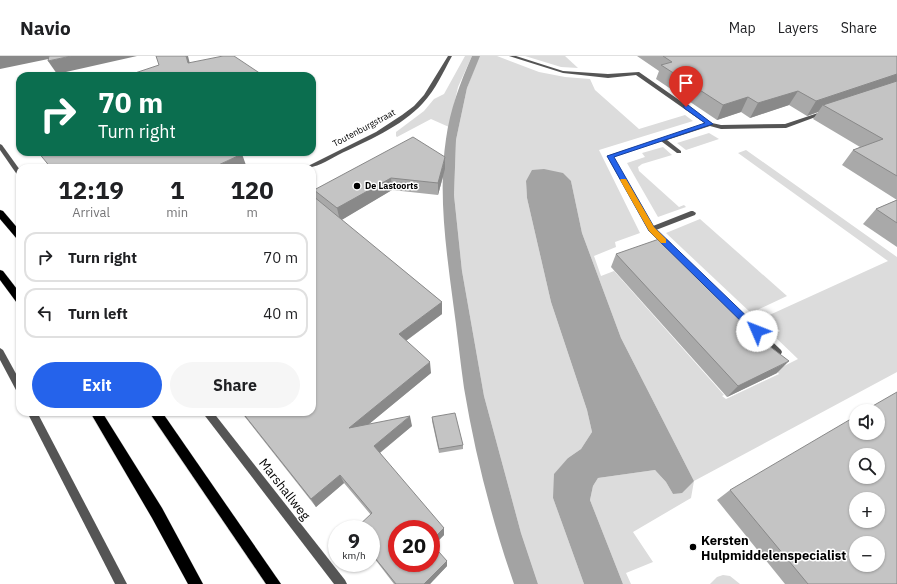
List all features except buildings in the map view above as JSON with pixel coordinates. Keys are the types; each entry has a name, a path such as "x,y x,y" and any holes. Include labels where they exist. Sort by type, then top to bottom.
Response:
{"main road":[{"path":"0,213 16,232"},
{"path":"0,273 16,295"},
{"path":"98,416 196,584"},
{"path":"158,416 274,584"}],"street":[{"name":"Toutenburgstraat","path":"314,164 394,124 417,106 450,56"},
{"path":"511,56 563,72 608,76 637,73 710,124 728,128 786,126 830,111"},
{"path":"673,250 651,229 610,156 710,124"},
{"path":"662,139 679,152"},
{"path":"0,146 16,169"},
{"path":"651,229 693,213"},
{"path":"745,320 778,352"},
{"path":"0,352 16,382"},
{"path":"34,416 121,584"},
{"name":"Marshallweg","path":"210,416 341,584"}],"shaded area":[{"path":"465,56 472,56 458,87 449,127 431,119 397,137 396,132 424,111 434,99 444,94"},
{"path":"472,56 480,56 467,88 456,140 454,195 462,271 484,396 521,533 538,584 514,584 498,536 468,413 450,282 443,200 444,159 446,139 453,107"},
{"path":"479,56 497,56 539,72 565,77 590,79 595,90 639,129 685,115 693,121 599,150 640,233 615,242 616,247 594,256 601,276 614,271 726,399 779,374 776,370 798,359 773,335 780,331 765,317 888,261 738,153 746,150 897,257 897,372 694,481 621,338 582,233 571,181 526,181 527,198 551,302 587,410 592,432 581,449 568,458 553,498 584,584 538,584 521,533 484,396 462,271 454,195 456,140 467,88"},
{"path":"525,56 565,56 578,68 561,67"},
{"path":"709,133 719,139 686,150 677,143"},
{"path":"663,147 672,155 642,164 638,167 639,171 679,207 684,205 686,207 658,217 627,163 645,157 642,153"},
{"path":"544,169 563,173 571,181 582,233 621,338 694,481 682,493 673,494 666,482 655,470 598,478 593,486 590,500 623,584 584,584 553,498 554,474 568,458 581,449 592,432 587,410 551,302 527,198 526,181 532,170"},
{"path":"700,219 787,296 751,313 666,233"},
{"path":"655,470 666,482 673,494 694,481 691,498 633,532 653,562 626,573 631,584 623,584 590,500 593,486 598,478"},
{"path":"723,575 730,576 740,584 710,584 717,577"}],"slow traffic":[{"path":"624,180 651,229 664,241"}],"place":[{"name":"De Lastoorts","path":"357,186"},
{"name":"Kersten Hulpmiddelenspecialist","path":"693,547"}],"route":[{"path":"686,107 710,124 610,156 651,229 757,331"}]}
